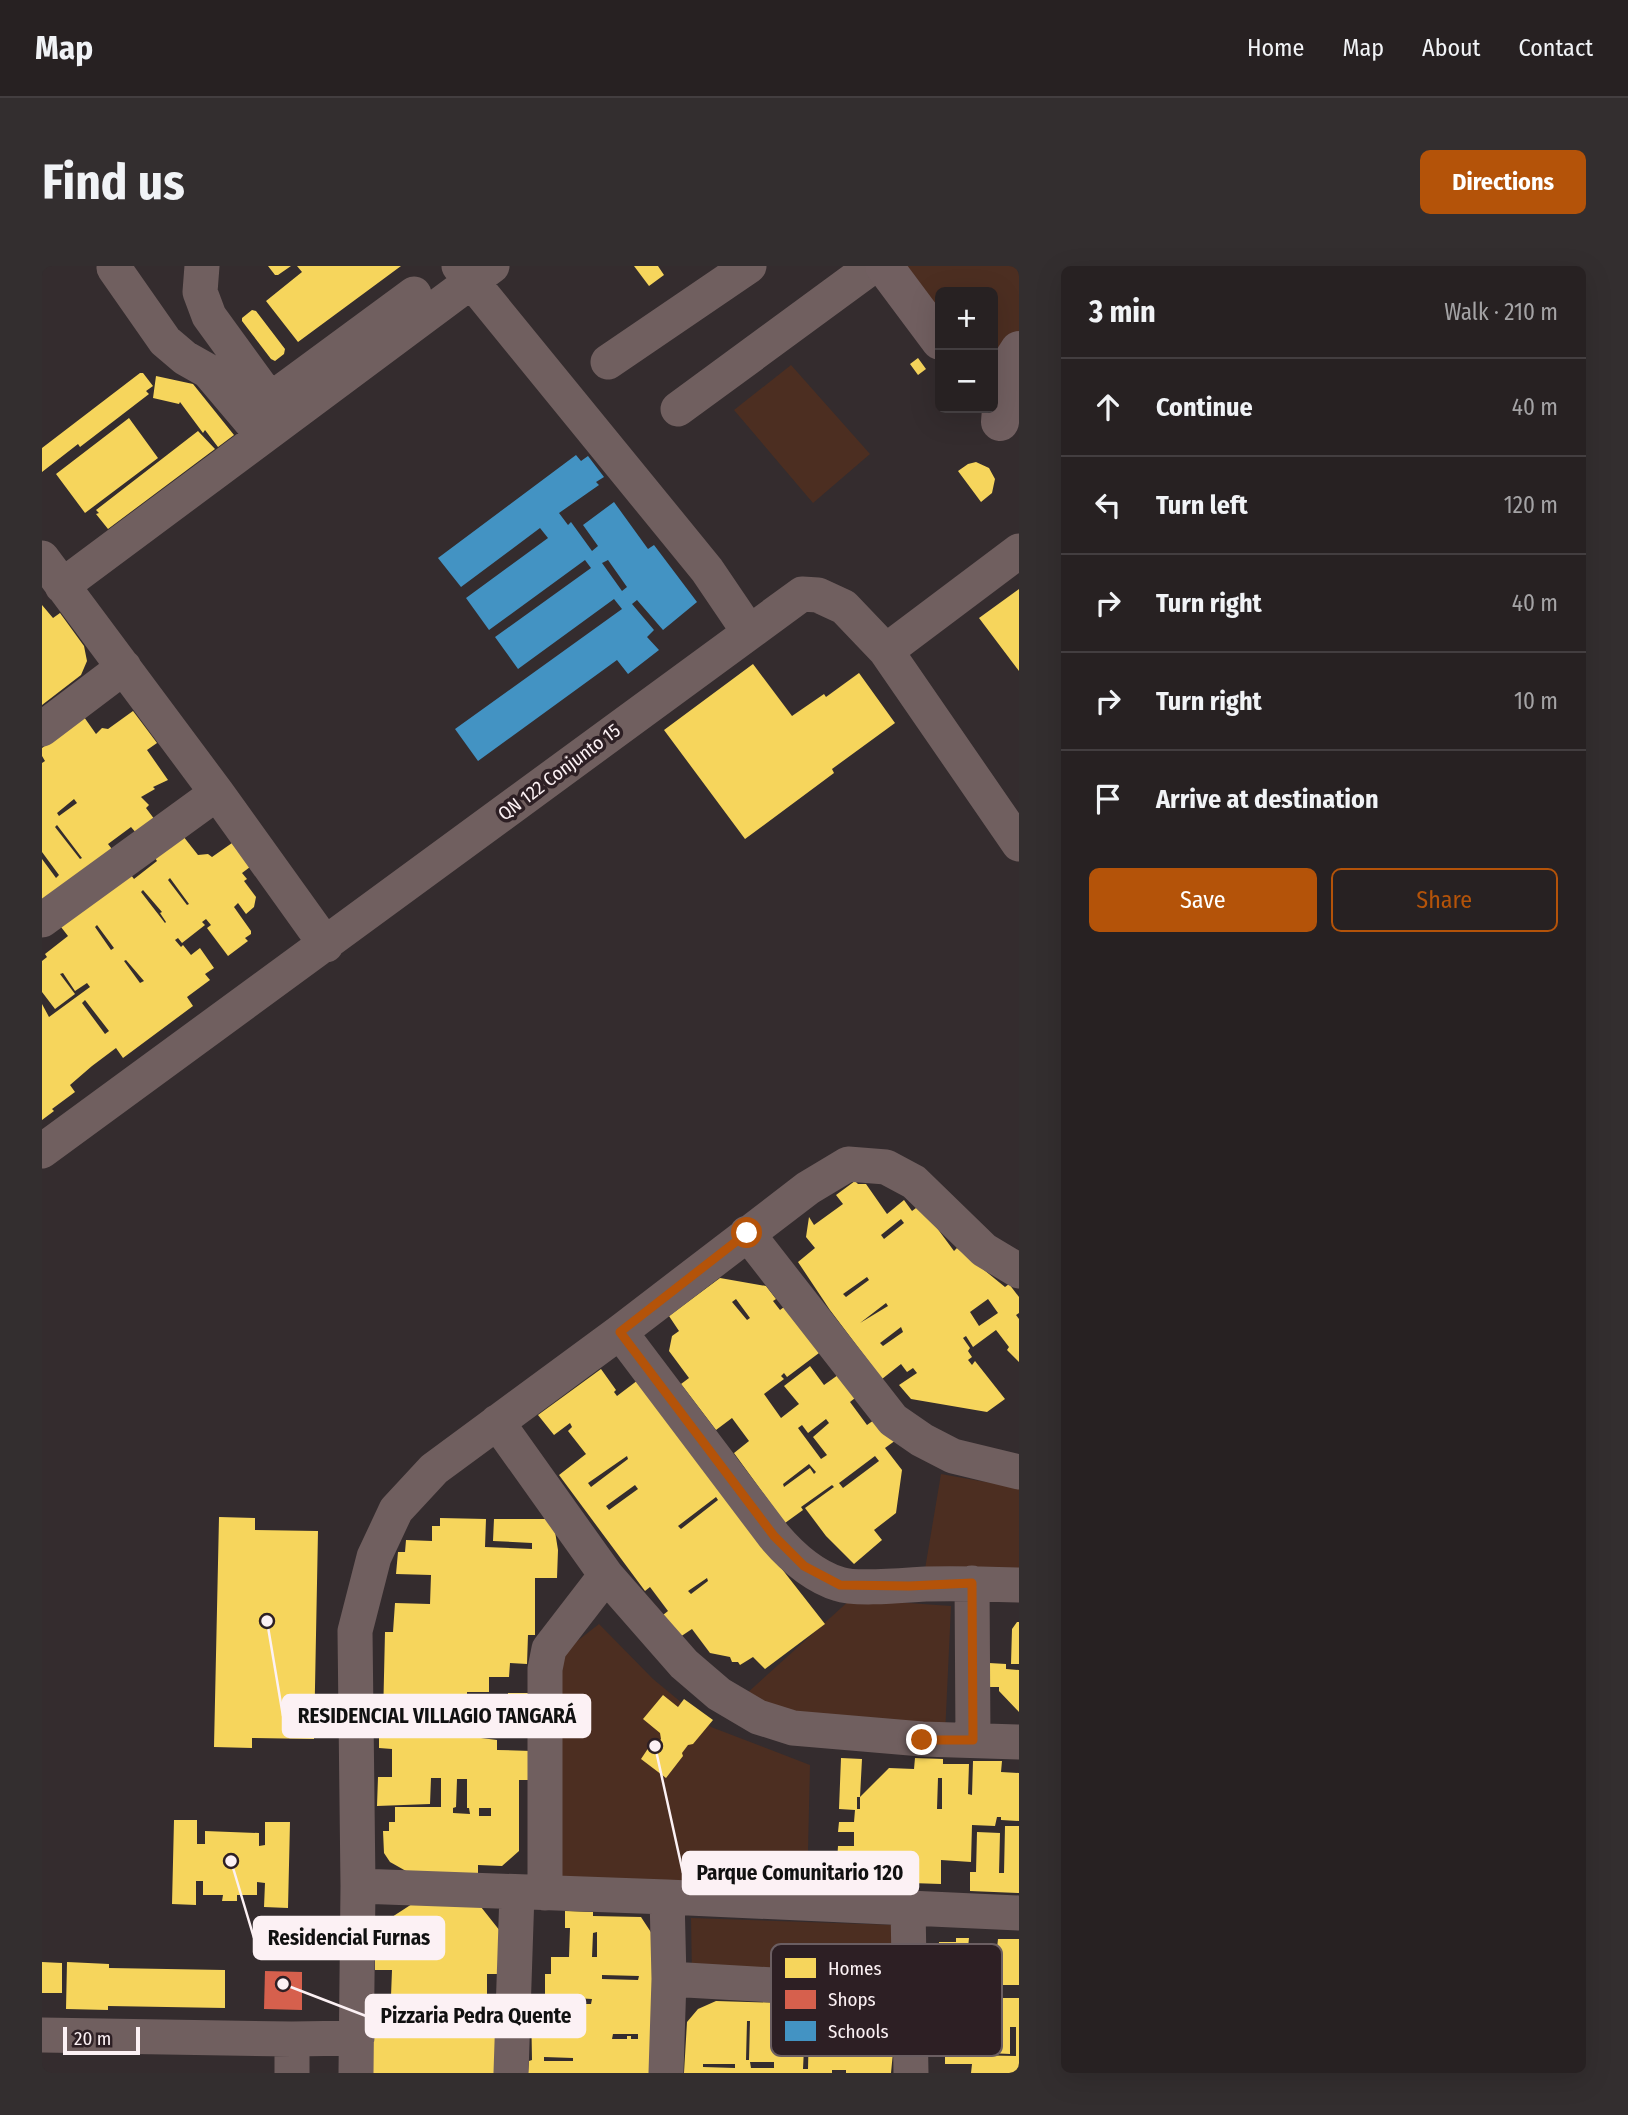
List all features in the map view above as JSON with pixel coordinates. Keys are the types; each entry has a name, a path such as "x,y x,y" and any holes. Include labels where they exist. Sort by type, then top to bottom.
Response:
{"main road":[{"path":"884,266 935,334"},
{"path":"1003,425 1004,378 1019,350"}],"street":[{"path":"116,266 114,268 165,341 185,358 208,371 263,436"},
{"path":"202,266 200,292 209,316 270,400 414,294"},
{"path":"608,362 750,266"},
{"path":"678,409 873,266"},
{"path":"62,586 263,436 474,271 707,570 749,632"},
{"path":"886,651 1019,551"},
{"path":"42,558 326,945"},
{"name":"QN 122 Conjunto 15","path":"42,1151 802,594 818,594 844,607 886,651 1019,844"},
{"path":"42,729 124,667"},
{"path":"42,920 217,793"},
{"path":"356,2073 358,1886 355,1631 374,1557 396,1510 434,1469 620,1332 808,1188 848,1164 886,1167 914,1182 984,1250 1019,1271"},
{"path":"747,1233 893,1420 922,1440 953,1456 1019,1472"},
{"path":"620,1332 774,1536 804,1566 840,1585 1019,1585"},
{"path":"497,1423 606,1575 684,1664 719,1694 758,1717 793,1728 922,1740 1019,1742"},
{"path":"510,2073 531,1893 545,1669 549,1649 606,1575"},
{"path":"972,1583 973,1740"},
{"path":"358,1886 1019,1913"},
{"path":"666,2073 667,1897"},
{"path":"908,1907 909,1944"},
{"path":"668,1979 771,1985"},
{"path":"42,2035 292,2056 357,2038"}],"shaded area":[{"path":"903,266 1019,266 1019,337 998,364 998,287 935,287 935,310"},
{"path":"791,365 870,454 813,503 734,410"},
{"path":"941,1474 1019,1488 1019,1574 925,1569"},
{"path":"851,1599 951,1606 945,1735 830,1726 745,1695"},
{"path":"599,1624 653,1679 711,1727 810,1765 807,1893 547,1885 553,1660"},
{"path":"691,1918 895,1925 894,1944 771,1944 771,1983 692,1977"}],"building: Homes":[{"path":"268,266 291,266 275,275"},
{"path":"297,266 401,266 298,342 266,301 302,272"},
{"path":"634,266 658,266 664,275 649,286"},
{"path":"252,310 256,311 285,349 284,354 275,361 242,321"},
{"path":"918,358 926,369 918,375 910,364"},
{"path":"143,373 153,386 146,391 149,394 80,447 78,444 42,472 42,448"},
{"path":"156,376 193,384 234,435 218,447 205,430 203,433 180,402 179,404 153,398"},
{"path":"129,418 158,458 85,513 56,474"},
{"path":"198,431 215,449 108,529 96,514 99,513 96,510"},
{"path":"976,462 989,468 995,479 992,493 981,502 958,471"},
{"path":"1019,589 1019,671 979,618"},
{"path":"42,605 53,618 60,613 84,646 87,661 81,675 42,705"},
{"path":"753,664 792,716 824,694 826,697 859,673 895,723 832,769 834,773 745,839 664,730"},
{"path":"133,711 157,743 147,750 168,780 141,797 149,805 146,808 155,820 137,834 131,827 108,844 115,853 42,910 42,859 56,878 59,875 42,852 42,763 45,761 42,748 84,717 96,734 102,728 108,729","holes":["74,799 77,803 59,816 57,813","57,825 82,858 80,859 55,827"]},
{"path":"183,836 198,855 208,854 212,857 232,843 250,867 242,873 247,879 244,881 256,897 254,907 246,914 238,903 234,907 251,931 245,938 248,941 228,956 207,928 211,925 206,919 202,922 205,925 182,943 178,938 175,940 191,955 200,948 214,968 205,974 210,980 187,997 193,1006 123,1058 116,1048 92,1066 70,1085 75,1092 42,1120 42,1004 49,1017 90,987 87,983 75,991 63,973 60,974 75,994 55,1009 42,992 42,961 47,957 45,954 68,936 61,927 131,875 134,879 157,861 155,858","holes":["170,878 189,904 187,905 168,880","143,890 162,912 160,913 165,923 141,892","97,925 114,948 111,950 95,927","126,960 144,981 140,983 124,961","85,1000 109,1031 105,1034 82,1003"]},
{"path":"855,1181 858,1184 866,1184 887,1214 904,1200 912,1211 920,1205 954,1251 957,1248 1005,1287 1009,1284 1019,1297 1019,1313 1016,1315 1019,1319 1019,1362 1007,1350 1009,1347 996,1330 973,1347 966,1336 963,1338 970,1348 968,1351 972,1357 968,1360 972,1365 975,1361 1005,1399 987,1412 911,1399 899,1385 917,1373 913,1368 907,1372 901,1364 882,1379 798,1262 815,1248 806,1237 809,1217 814,1225 843,1204 836,1195","holes":["901,1219 904,1223 884,1239 881,1235","867,1277 869,1280 846,1297 843,1294","988,1299 998,1313 979,1326 970,1312","886,1303 888,1306 860,1323","901,1327 903,1332 883,1346 880,1343"]},
{"path":"720,1278 766,1286 780,1310 788,1304 823,1350 787,1377 784,1373 781,1376 784,1379 764,1394 781,1418 799,1404 784,1386 810,1366 824,1385 838,1375 855,1398 850,1402 867,1425 874,1420 896,1440 885,1448 902,1470 896,1513 874,1530 882,1540 854,1564 826,1536 805,1508 834,1487 832,1485 801,1507 803,1510 785,1523 734,1453 749,1441 732,1418 716,1430 681,1384 689,1378 669,1351 672,1336 679,1331 669,1316","holes":["736,1299 750,1318 747,1320 732,1302","826,1419 829,1423 813,1437 827,1455 821,1459 798,1428 802,1425 808,1433","875,1456 879,1461 843,1488 839,1483","809,1464 816,1472 814,1474 810,1468 784,1487 783,1484"]},
{"path":"601,1369 616,1390 614,1392 617,1396 642,1377 825,1624 765,1669 753,1657 740,1665 738,1662 732,1662 730,1657 710,1653 692,1629 680,1637 663,1615 668,1611 650,1587 645,1591 559,1475 586,1454 568,1431 572,1427 570,1423 554,1435 538,1415","holes":["627,1456 628,1459 591,1487 588,1483","635,1485 638,1489 609,1510 606,1506","716,1497 718,1500 681,1529 678,1526","707,1578 708,1581 691,1594 688,1591"]},
{"path":"219,1517 255,1518 255,1530 318,1531 314,1739 252,1738 252,1748 214,1747"},
{"path":"440,1518 486,1519 485,1547 532,1549 532,1543 493,1541 494,1519 553,1519 558,1550 557,1578 535,1578 535,1635 528,1635 527,1664 510,1663 509,1677 489,1677 489,1692 467,1692 467,1722 474,1722 474,1697 508,1698 508,1693 530,1693 529,1723 498,1722 497,1731 481,1730 481,1738 497,1740 497,1750 532,1751 531,1780 519,1780 519,1851 502,1866 478,1865 478,1876 406,1871 390,1862 384,1853 383,1831 389,1831 389,1822 395,1822 395,1807 441,1807 441,1778 431,1778 430,1804 377,1806 378,1777 392,1777 392,1749 379,1748 379,1720 383,1719 385,1632 393,1632 395,1603 430,1604 431,1575 396,1574 398,1552 405,1552 406,1540 432,1541 432,1526 440,1526","holes":["397,1716 442,1717 442,1721 430,1724 430,1721 397,1720","457,1779 467,1779 467,1808 470,1814 453,1813 453,1808 456,1807","479,1808 491,1808 491,1816 479,1816"]},
{"path":"1017,1622 1019,1664 1011,1664 1012,1629"},
{"path":"989,1663 1006,1664 1006,1669 1019,1670 1019,1712 999,1691 999,1687 988,1687"},
{"path":"663,1695 678,1707 684,1699 713,1720 693,1744 688,1745 666,1778 641,1759 649,1747 654,1748 661,1739 660,1733 643,1719"},
{"path":"841,1758 862,1759 860,1797 889,1768 914,1769 915,1758 943,1759 943,1764 969,1764 968,1794 972,1795 973,1761 1002,1761 1001,1772 1019,1773 1019,1821 1001,1820 1001,1817 997,1817 995,1826 972,1825 971,1862 941,1860 941,1884 911,1883 911,1874 879,1874 874,1868 854,1868 854,1863 837,1862 838,1846 854,1846 854,1832 838,1832 839,1822 854,1822 855,1810 839,1809","holes":["938,1778 942,1778 942,1809 937,1809","857,1797 860,1797 860,1809 857,1809"]},
{"path":"174,1820 197,1820 197,1844 205,1844 205,1831 259,1833 259,1846 265,1845 265,1822 290,1822 288,1908 264,1907 265,1883 257,1882 257,1895 237,1895 237,1901 222,1901 223,1895 203,1895 203,1881 196,1881 196,1905 172,1904"},
{"path":"1005,1826 1019,1826 1019,1893 970,1891 970,1872 976,1872 977,1832 1000,1833 999,1873 1004,1873"},
{"path":"412,1904 481,1907 504,1936 503,1974 487,1974 487,1997 391,1996 392,1970 375,1970 375,1928","holes":["408,1940 438,1941 438,1945 408,1944"]},
{"path":"565,1911 593,1912 593,1916 641,1917 658,1943 656,2073 528,2073 529,2061 532,2060 531,2003 545,2003 545,1974 551,1974 551,1957 569,1957 570,1928 565,1928","holes":["597,1932 597,1957 592,1957 593,1933","602,1975 639,1976 638,1980 602,1979","575,1998 592,1999 591,2004 578,2004 576,2013","546,2029 580,2031 580,2033 546,2033","613,2034 638,2034 638,2039 631,2039 631,2036 627,2036 627,2039 612,2039","544,2057 573,2058 573,2061 544,2061"]},
{"path":"956,1938 969,1938 968,1944 939,1942 956,1942"},
{"path":"998,1939 1019,1939 1019,1985 1002,1985 1002,1944 997,1944"},
{"path":"42,1962 62,1963 62,1993 42,1993"},
{"path":"67,1962 109,1964 109,1968 225,1970 225,2008 108,2006 108,2010 66,2009"},
{"path":"1002,1998 1019,1998 1019,2073 971,2073 972,2064 945,2064 945,2056 1016,2056 1016,2027 1010,2027 1010,2054 1002,2054"},
{"path":"373,2000 502,2003 501,2073 372,2073","holes":["436,2012 441,2012 441,2025 482,2025 482,2030 436,2029"]},
{"path":"716,2001 771,2003 771,2056 804,2056 803,2069 808,2069 808,2056 893,2056 891,2073 846,2073 846,2070 832,2070 832,2073 684,2073 687,2022 698,2009","holes":["747,2021 750,2021 749,2060 746,2060","750,2062 774,2062 774,2068 751,2068","703,2064 735,2064 735,2068 703,2067"]}],"building: Shops":[{"path":"265,1971 302,1972 302,2010 264,2009"}],"building: Schools":[{"path":"576,455 581,461 588,456 604,477 596,482 599,485 559,513 568,525 571,522 592,551 598,546 583,525 614,502 648,549 654,545 697,602 663,630 637,600 632,604 654,630 647,637 659,650 628,674 617,660 478,761 455,729 622,609 614,599 518,669 495,637 591,568 585,560 489,630 466,598 548,538 540,528 461,587 438,558","holes":["608,560 627,587 622,591 602,563"]}],"place":[{"name":"RESIDENCIAL VILLAGIO TANGARÁ","path":"267,1621"},
{"name":"Parque Comunitario 120","path":"655,1746"},
{"name":"Residencial Furnas","path":"231,1861"},
{"name":"Pizzaria Pedra Quente","path":"283,1984"}],"route":[{"path":"747,1233 620,1332 774,1536 804,1566 840,1585 972,1583 973,1740 922,1740"}]}
